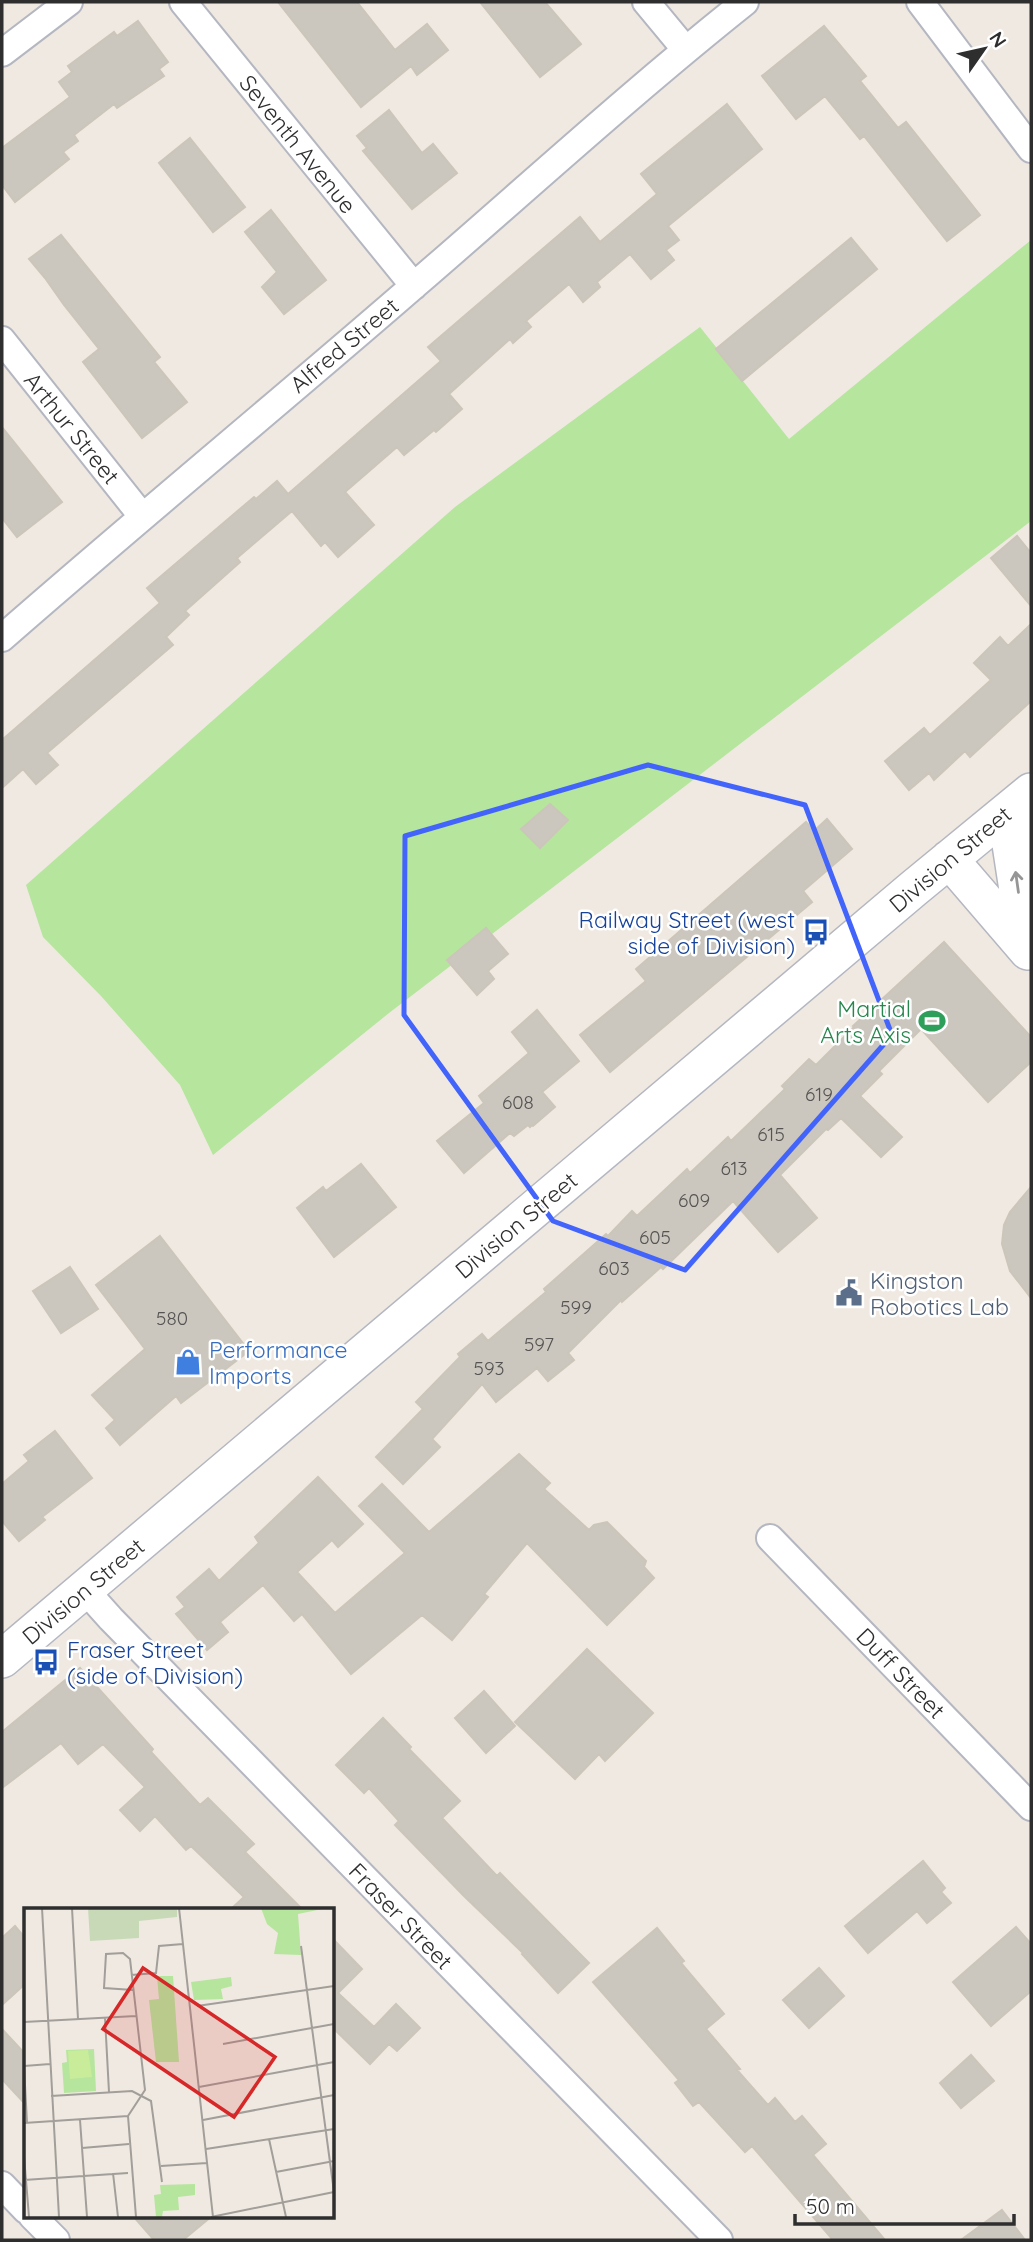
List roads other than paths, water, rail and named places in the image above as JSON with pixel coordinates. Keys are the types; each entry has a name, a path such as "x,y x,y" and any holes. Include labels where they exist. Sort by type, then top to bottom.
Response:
{"main road":[{"name":"Division Street","path":"2,1659 1031,792"},
{"path":"1029,952 1011,844 1031,799"},
{"path":"949,859 1029,952"}],"street":[{"path":"2,53 69,2"},
{"name":"Seventh Avenue","path":"183,2 414,286"},
{"path":"646,2 685,49"},
{"name":"Alfred Street","path":"2,638 414,286 685,49 745,2"},
{"path":"920,2 1031,149"},
{"name":"Arthur Street","path":"2,340 142,516"},
{"name":"Duff Street","path":"770,1538 1031,1807"},
{"name":"Fraser Street","path":"85,1590 719,2240"},
{"path":"2,2185 24,2208"},
{"path":"34,2218 56,2240"}],"place":[{"name":"Railway Street (west side of Division)","path":"816,932"},
{"name":"Martial Arts Axis","path":"932,1021"},
{"name":"Kingston Robotics Lab","path":"849,1293"},
{"name":"Performance Imports","path":"188,1362"},
{"name":"Fraser Street (side of Division)","path":"46,1662"}]}
